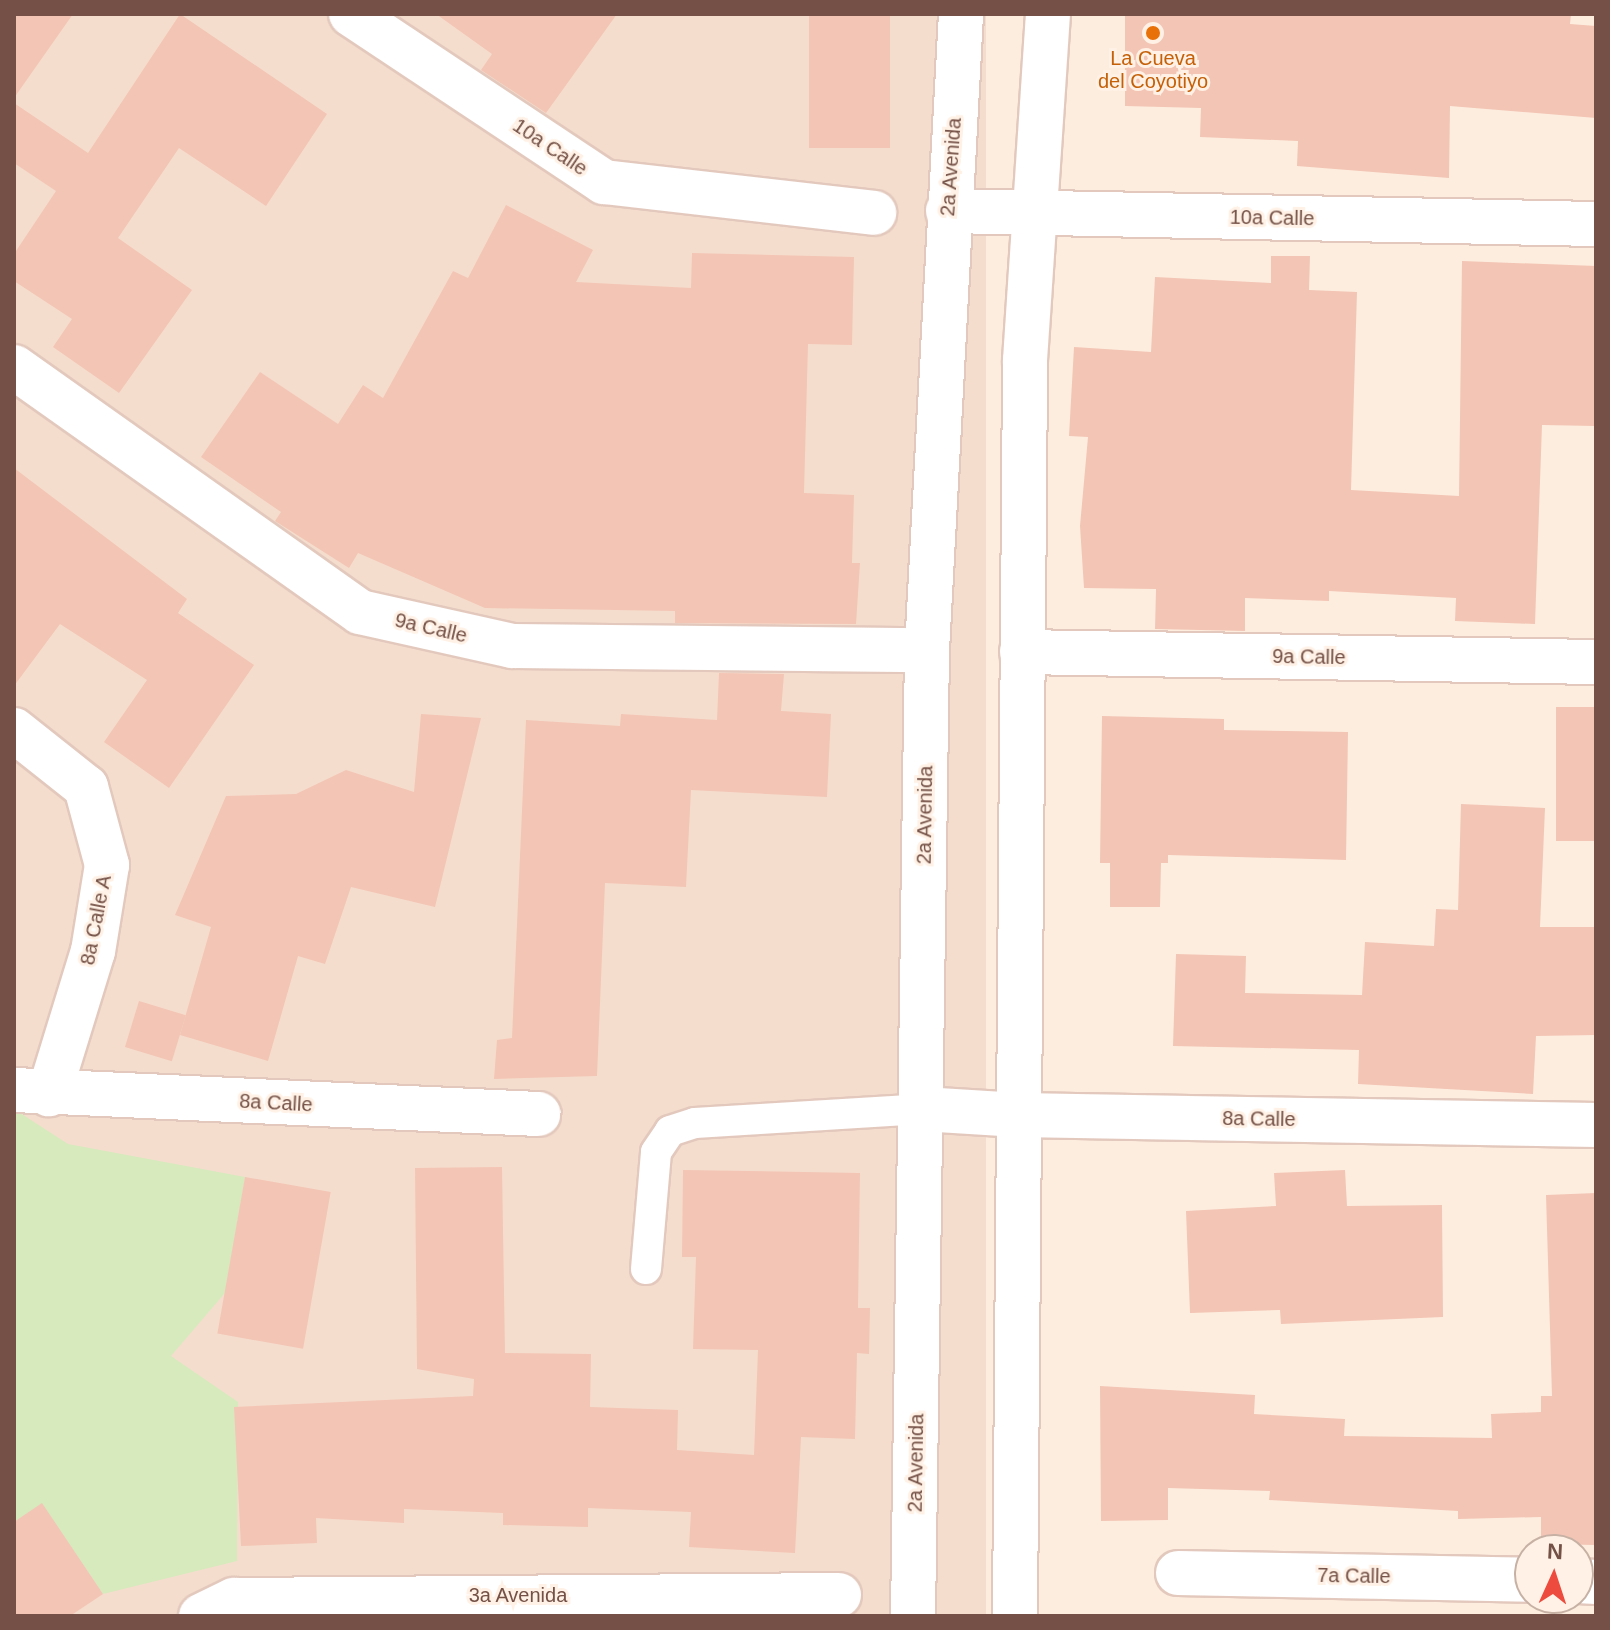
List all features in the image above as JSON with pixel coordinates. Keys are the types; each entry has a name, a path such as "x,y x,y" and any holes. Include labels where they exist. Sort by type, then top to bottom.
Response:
{"street":[{"name":"10a Calle","path":"351,14 604,182 874,213"},
{"name":"2a Avenida","path":"913,1616 927,650 948,211 961,14"},
{"path":"1015,1616 1022,652 1032,214 1048,14"},
{"name":"10a Calle","path":"948,211 1596,224"},
{"name":"9a Calle","path":"14,367 360,612 512,646 927,650"},
{"name":"9a Calle","path":"1022,652 1596,662"},
{"name":"8a Calle A","path":"14,730 86,787 107,865 93,951 32,1092"},
{"name":"8a Calle","path":"32,1092 538,1114"},
{"name":"8a Calle","path":"922,1109 1019,1115 1596,1125"},
{"name":"7a Calle","path":"1178,1573 1514,1580"},
{"name":"3a Avenida","path":"201,1616 234,1600 839,1595"}],"lane":[{"path":"646,1269 656,1152 670,1131 695,1123 922,1109"}],"shaded area":[{"path":"14,14 986,14 986,1616 14,1616"}],"green space":[{"path":"14,1109 68,1144 245,1177 225,1293 171,1356 238,1402 237,1561 103,1594 42,1504 14,1522"}],"building":[{"path":"14,14 73,14 14,98"},
{"path":"180,14 327,114 266,206 179,148 118,238 192,290 119,393 53,347 72,319 14,281 14,254 56,191 14,163 14,103 88,153"},
{"path":"436,14 617,14 546,113 481,70 492,54"},
{"path":"809,14 890,14 890,148 809,148"},
{"path":"1125,14 1571,14 1570,24 1596,26 1596,118 1450,106 1449,178 1297,166 1298,141 1200,137 1201,108 1125,106"},
{"path":"506,205 593,250 576,282 691,288 692,253 854,257 852,345 808,344 804,493 854,495 852,563 860,563 856,624 675,623 675,611 485,608 358,553 349,568 275,521 281,512 201,457 260,372 338,424 363,385 383,398 453,271 468,278"},
{"path":"1271,256 1310,256 1309,290 1357,292 1351,490 1459,496 1462,261 1596,266 1596,426 1542,425 1535,624 1455,621 1456,598 1329,591 1329,601 1245,598 1245,631 1155,629 1156,589 1084,588 1080,526 1088,437 1069,436 1074,347 1151,352 1155,277 1271,283"},
{"path":"14,468 187,599 178,613 254,665 169,788 104,742 147,680 60,624 14,686"},
{"path":"719,673 784,674 781,711 831,714 827,797 691,790 686,887 605,883 597,1076 494,1079 497,1040 512,1038 526,720 620,726 621,714 717,720"},
{"path":"1556,707 1596,707 1596,841 1556,841"},
{"path":"421,714 481,718 435,907 351,887 325,964 298,956 268,1061 180,1035 211,927 175,915 226,796 296,794 346,770 414,792"},
{"path":"1102,716 1224,719 1224,730 1348,732 1346,860 1168,855 1168,863 1161,863 1160,907 1110,907 1110,863 1100,863"},
{"path":"1461,804 1545,808 1540,927 1596,927 1596,1035 1536,1036 1533,1094 1358,1084 1359,1050 1173,1046 1176,954 1246,956 1245,993 1362,995 1365,942 1434,946 1436,909 1458,910"},
{"path":"139,1001 186,1015 172,1061 125,1047"},
{"path":"502,1167 505,1353 591,1354 590,1407 678,1410 677,1450 754,1455 758,1350 693,1349 696,1257 682,1257 683,1170 860,1173 858,1308 870,1308 869,1354 857,1353 855,1439 801,1437 795,1553 689,1547 691,1512 588,1508 588,1527 503,1525 503,1513 404,1509 404,1523 316,1518 317,1543 241,1546 234,1407 473,1396 474,1379 417,1369 415,1168"},
{"path":"1345,1170 1347,1206 1442,1205 1443,1317 1281,1324 1280,1310 1190,1313 1186,1211 1276,1206 1274,1173"},
{"path":"245,1177 331,1192 303,1349 217,1334"},
{"path":"1596,1193 1596,1545 1594,1534 1541,1534 1541,1517 1458,1519 1458,1511 1269,1500 1270,1491 1168,1488 1168,1520 1101,1521 1100,1386 1255,1395 1254,1414 1345,1419 1344,1436 1492,1438 1491,1414 1541,1412 1541,1396 1552,1396 1546,1195"},
{"path":"42,1503 103,1594 70,1616 14,1616 14,1522"}],"place":[{"name":"La Cueva del Coyotiyo","path":"1153,33"}]}
